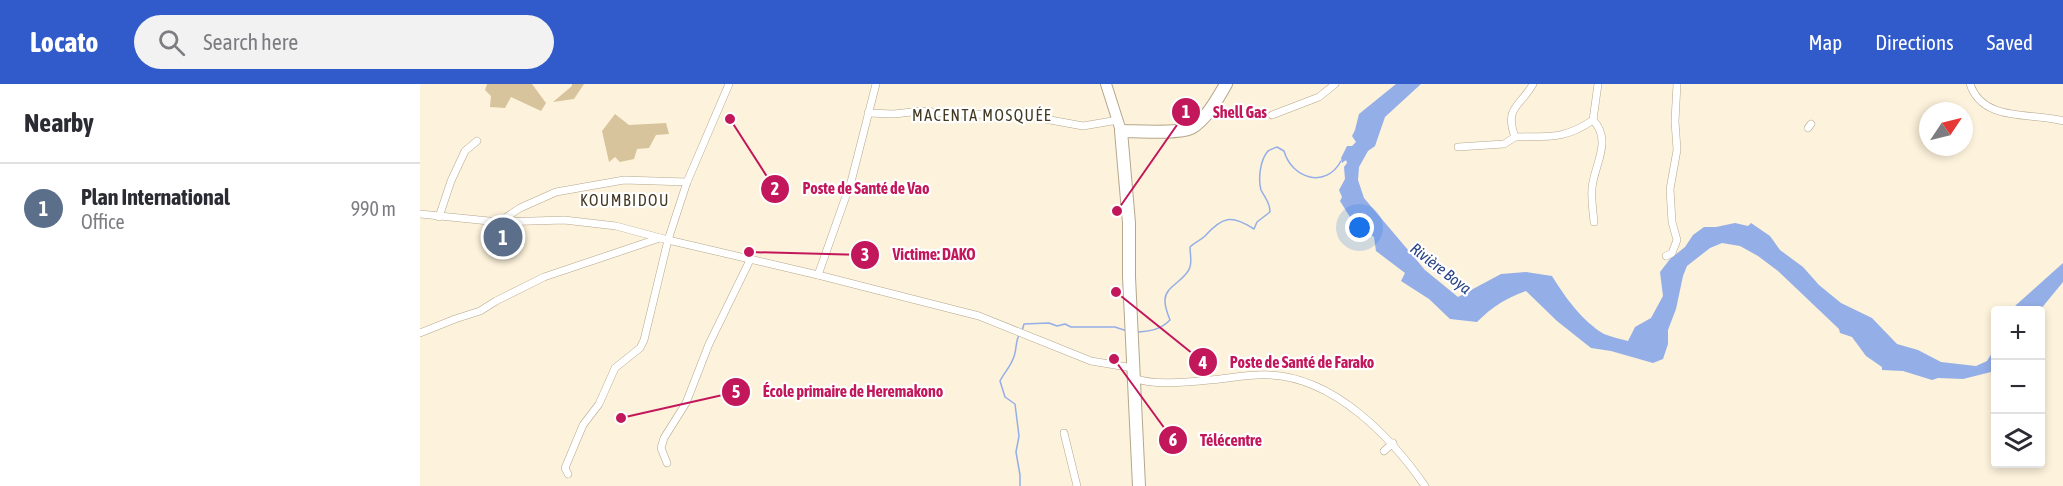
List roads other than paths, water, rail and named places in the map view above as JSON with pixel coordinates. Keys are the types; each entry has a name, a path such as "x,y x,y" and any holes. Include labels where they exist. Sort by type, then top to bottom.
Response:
{"highway":[{"path":"1139,486 1129,224 1119,125 1180,131 1191,128 1204,116 1226,84"}],"main road":[{"path":"1106,84 1119,125"}],"street":[{"path":"568,474 565,468 584,425 599,404 615,368 640,348 644,340 664,239 729,84"},
{"path":"818,275 851,182 876,84"},
{"path":"1272,116 1319,97 1335,84"},
{"path":"1515,137 1510,122 1512,110 1533,84"},
{"path":"1458,147 1504,144 1515,137 1556,137 1578,131 1593,120 1598,84"},
{"path":"1666,256 1672,252 1677,240 1672,222 1670,189 1677,150 1675,121 1677,84"},
{"path":"1970,84 1978,98 1989,108 2003,113 2063,121"},
{"path":"868,113 894,114 921,111 1023,115 1083,126 1119,125"},
{"path":"1593,120 1599,127 1602,149 1592,187 1594,222"},
{"path":"440,217 451,181 465,151 477,141"},
{"path":"499,222 520,208 556,192 624,180 687,182"},
{"path":"420,214 499,222 564,220 593,222 636,230 664,239 979,316 1091,361 1133,373 1141,381 1185,382 1271,375 1300,381 1347,404 1393,443 1425,486"},
{"path":"420,333 480,311 544,277 664,239"},
{"path":"667,463 661,448 664,438 686,403 709,344 750,260"},
{"path":"1064,433 1077,486"},
{"path":"1384,451 1393,443"}],"water":[{"path":"1396,84 1421,84 1385,117 1375,146 1368,151 1359,167 1358,180 1364,198 1425,270 1458,297 1501,274 1526,272 1552,276 1568,300 1596,329 1604,334 1628,341 1635,327 1651,318 1663,296 1660,272 1670,259 1685,247 1693,235 1704,227 1735,223 1748,226 1751,223 1770,236 1780,250 1803,267 1819,285 1841,303 1872,318 1897,344 1918,350 1941,362 1976,366 1987,361 1991,354 1991,372 1963,379 1938,378 1932,380 1903,371 1882,370 1882,367 1866,356 1852,337 1840,333 1839,329 1778,271 1740,246 1722,243 1710,248 1687,266 1668,330 1668,344 1663,359 1653,363 1591,348 1557,321 1526,291 1500,304 1477,322 1450,319 1429,299 1401,281 1405,273 1376,251 1374,237 1353,222 1340,201 1342,197 1339,190 1345,179 1344,167 1347,163 1346,160 1342,163 1341,158 1347,146 1352,146 1356,142 1352,136 1359,114"},
{"path":"2063,263 2063,282 2043,306 2016,305"}],"waterway":[{"path":"1138,332 1155,329 1170,320 1165,301 1166,296 1171,287 1188,272 1191,265 1190,247 1192,245 1222,221 1239,221 1254,229 1257,222 1270,212 1261,190 1260,181 1261,164 1268,151 1277,147 1284,151 1294,168 1310,177 1318,178 1327,175 1335,170 1341,161"},
{"path":"1022,331 1024,324 1049,323 1057,326 1065,324 1071,327 1115,327 1127,331"},
{"path":"1019,335 1014,356 1000,381 1005,397 1015,404 1019,436 1016,452 1020,486"}],"place":[{"name":"Poste de Santé de Vao","path":"730,119"},
{"name":"Shell Gas","path":"1117,211"},
{"name":"Plan International","path":"503,237"},
{"name":"Victime: DAKO","path":"749,252"},
{"name":"Poste de Santé de Farako","path":"1116,292"},
{"name":"Télécentre","path":"1114,359"},
{"name":"École primaire de Heremakono","path":"621,418"}],"district":[{"name":"MACENTA MOSQUÉE","path":"982,115"},
{"name":"KOUMBIDOU","path":"625,200"}],"water label":[{"name":"Rivière Boya","path":"1441,268"}]}
